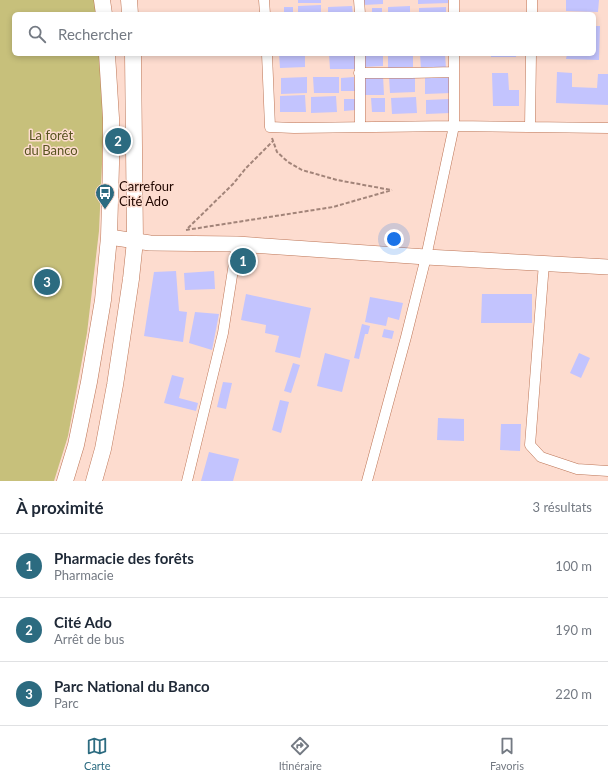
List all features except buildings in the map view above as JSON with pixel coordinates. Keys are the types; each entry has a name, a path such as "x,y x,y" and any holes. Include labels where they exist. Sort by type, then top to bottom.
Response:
{"main road":[{"path":"102,0 104,12"},
{"path":"129,0 130,12"},
{"path":"65,481 76,444 103,300 109,237 111,164 111,118 107,56"},
{"path":"94,481 103,449 115,385 131,279 135,241 133,56"}],"street":[{"path":"264,0 265,12"},
{"path":"359,0 360,12"},
{"path":"454,0 454,12"},
{"path":"532,0 532,12"},
{"path":"267,56 270,127 454,126 608,128"},
{"path":"360,56 360,127"},
{"path":"367,481 426,258 454,126 454,56"},
{"path":"530,127 531,56"},
{"path":"360,72 454,72"},
{"path":"109,237 150,243 237,244 426,258 608,267"},
{"path":"187,481 223,333 237,244"},
{"path":"544,263 530,445 541,458 577,469 608,471"}],"path":[{"path":"180,232 187,229 333,207 392,190 336,180 302,170 288,162 277,152 270,127"},
{"path":"187,229 233,184 246,168 273,141"}],"green space":[{"name":"La forêt du Banco","path":"0,0 97,0 99,12 12,12 12,56 101,56 104,119 99,231 87,333 68,436 54,481 0,481"}],"place":[{"name":"Cité Ado","path":"118,141"},
{"name":"Carrefour Cité Ado","path":"105,210"},
{"name":"Pharmacie des forêts","path":"243,261"},
{"name":"Parc National du Banco","path":"47,282"}]}
